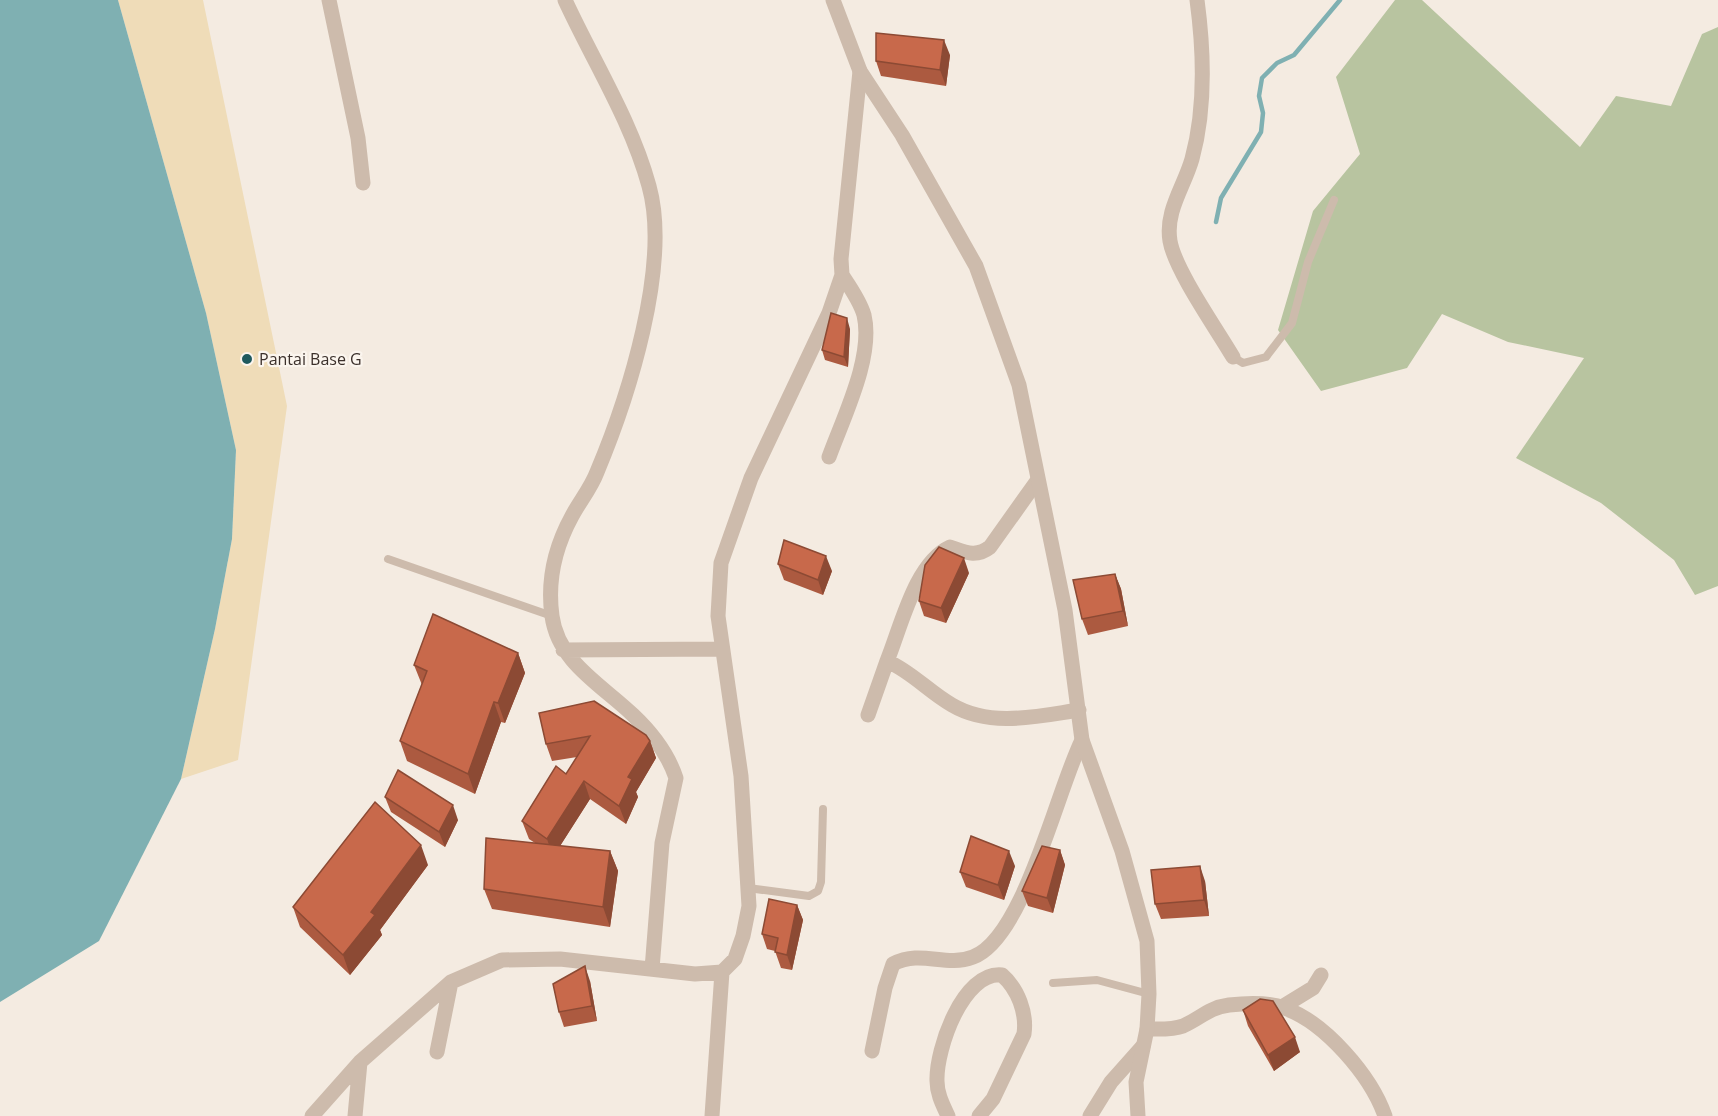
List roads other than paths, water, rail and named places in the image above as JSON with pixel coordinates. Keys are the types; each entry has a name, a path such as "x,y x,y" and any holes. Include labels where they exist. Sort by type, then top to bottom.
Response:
{"street":[{"path":"329,0 358,138 363,183"},
{"path":"565,0 633,138 650,187 654,243 647,302 628,386 596,475 571,518 550,572 552,616 556,636 563,650 578,667 650,732 676,778 662,843 652,969"},
{"path":"833,0 860,71 902,135 976,266 1019,385 1065,610 1082,740 1136,896 1147,941 1149,994 1147,1029 1136,1082 1138,1116"},
{"path":"1197,0 1203,83 1192,159 1168,222 1170,243 1176,263 1233,357"},
{"path":"312,1116 360,1062 451,982 502,960 560,959 695,974 722,972 735,959 743,936 749,906 741,776 718,616 721,563 751,478 830,313 842,275 841,259 860,71"},
{"path":"829,457 860,368 867,339 864,315 842,275"},
{"path":"868,715 922,572 941,551 950,547 974,554 982,553 1002,531 1037,481"},
{"path":"563,650 722,649"},
{"path":"887,661 903,668 951,705 979,716 1002,719 1079,710"},
{"path":"872,1051 885,988 893,964 914,956 943,961 973,958 991,946 1002,934 1022,895 1071,762 1082,740"},
{"path":"712,1116 722,972"},
{"path":"948,1116 937,1091 940,1049 952,1019 972,990 985,977 1002,975 1013,984 1025,1024 1024,1034 993,1099 979,1116"},
{"path":"1282,1007 1313,988 1321,975"},
{"path":"437,1052 451,982"},
{"path":"1147,1029 1183,1026 1203,1012 1229,1005 1256,1004 1282,1007 1301,1014 1359,1068 1386,1116"},
{"path":"1090,1116 1111,1082 1143,1046"},
{"path":"355,1116 360,1062"}],"lane":[{"path":"1233,357 1243,363 1266,357 1292,323 1308,262 1334,200"},
{"path":"388,559 552,616"},
{"path":"748,888 809,896 818,891 821,882 823,809"},
{"path":"1053,982 1097,980 1149,994"}],"water":[{"path":"0,0 118,0 206,313 236,450 232,539 215,629 181,779 99,941 0,1002"}],"waterway":[{"path":"1216,222 1221,198 1261,132 1263,113 1259,96 1262,78 1277,63 1294,55 1340,0"}],"place":[{"name":"Pantai Base G","path":"247,359"}]}
